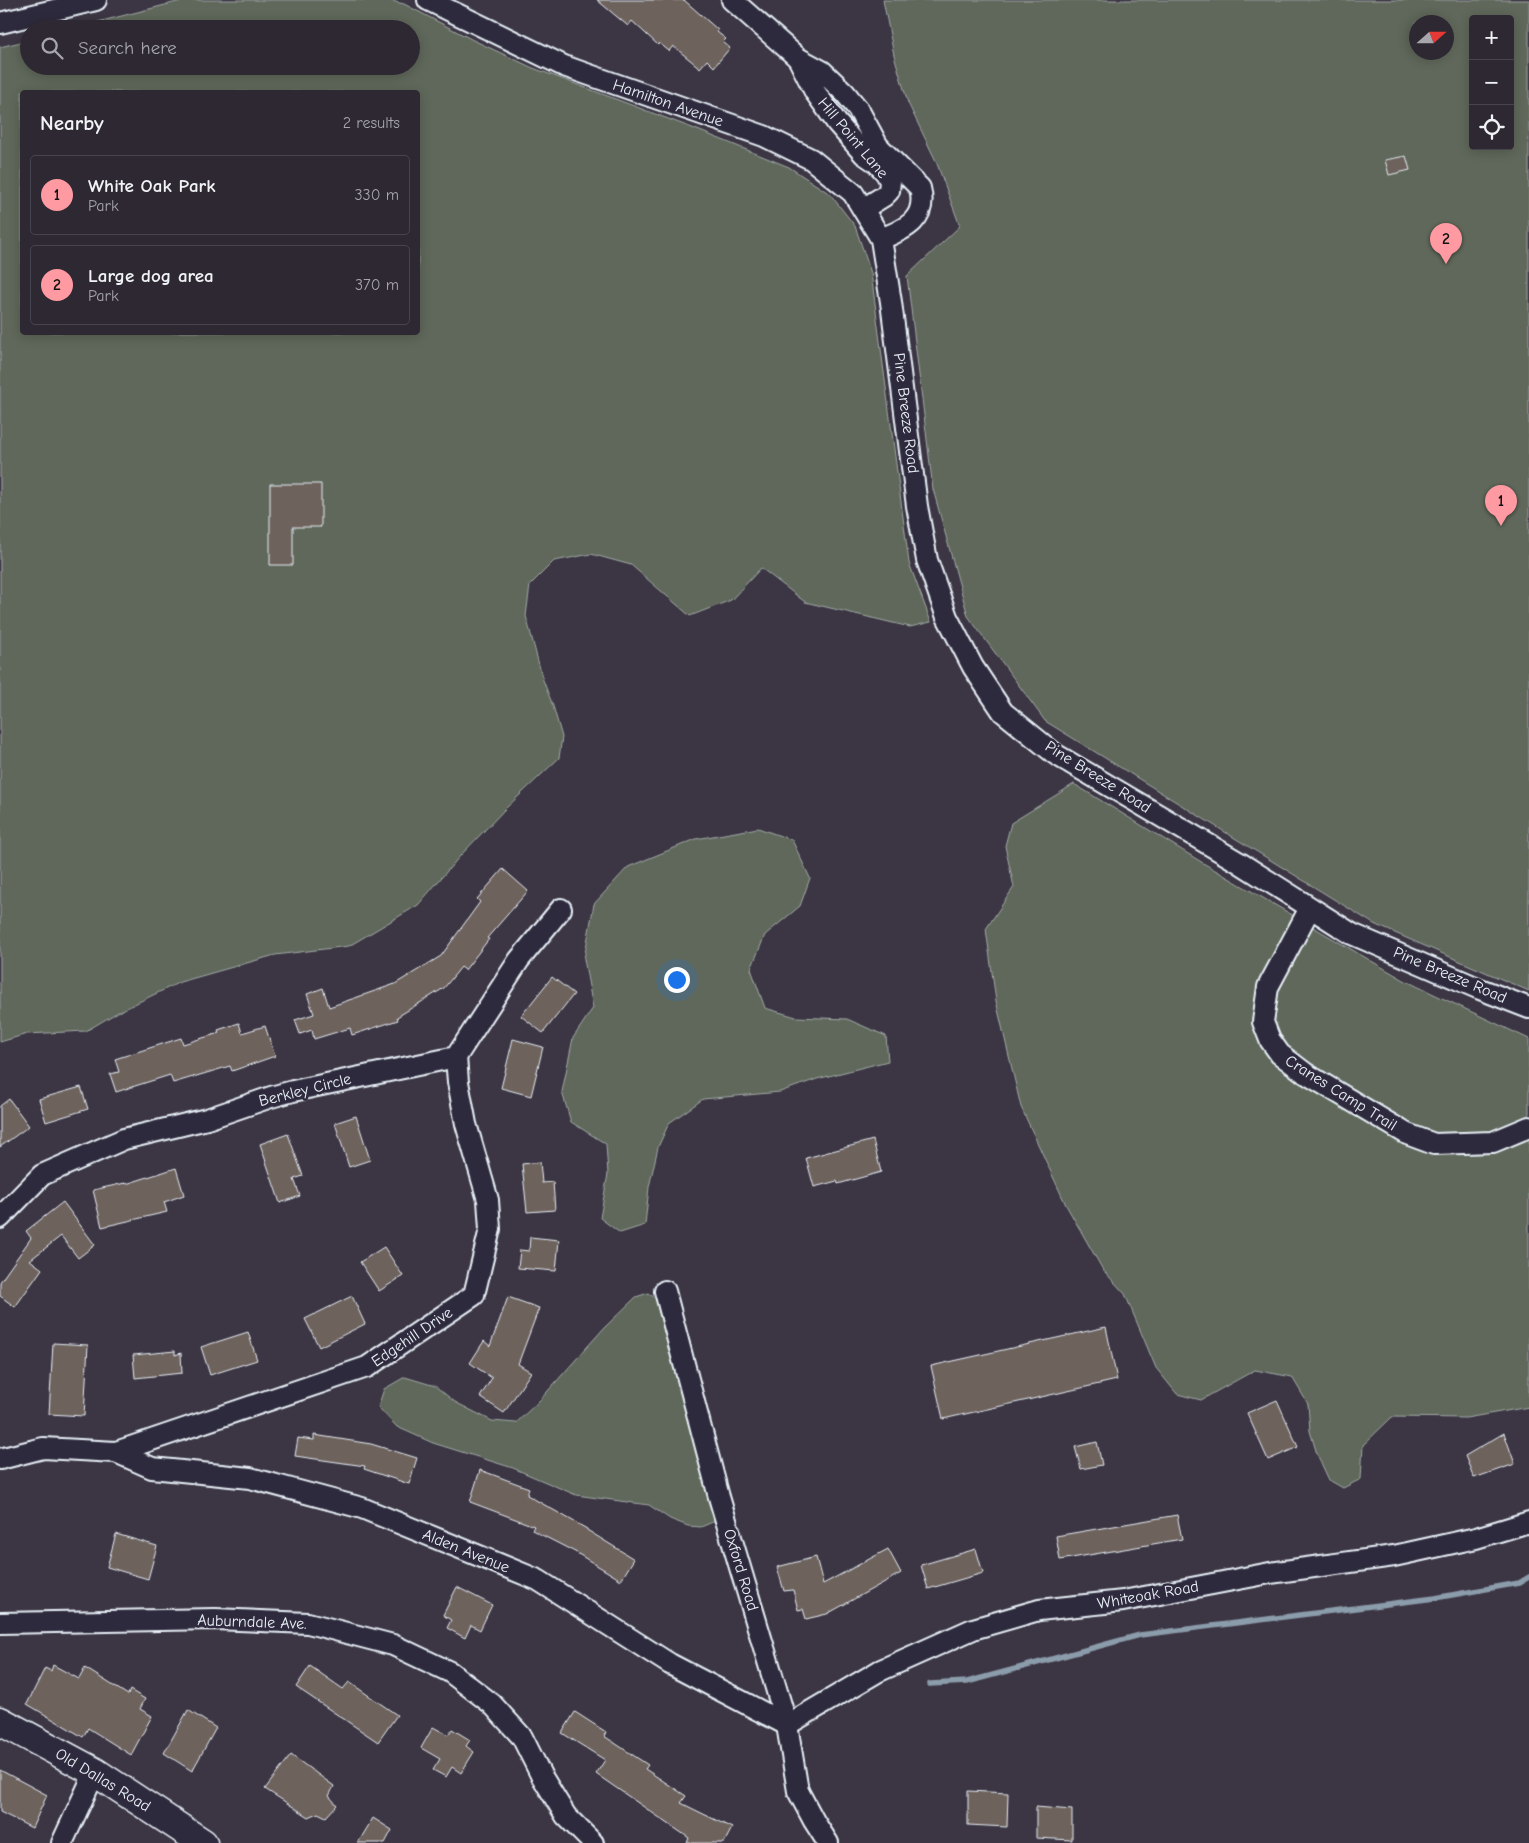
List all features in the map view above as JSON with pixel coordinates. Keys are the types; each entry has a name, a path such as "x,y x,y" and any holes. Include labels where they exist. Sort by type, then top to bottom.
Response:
{"street":[{"path":"0,22 96,0"},
{"name":"Hamilton Avenue","path":"428,0 564,66 764,136 811,159 853,193 881,239"},
{"name":"Hill Point Lane","path":"732,0 798,58 822,71 858,109 868,146 890,181 889,191 863,209"},
{"name":"Hill Point Lane","path":"798,58 815,92 837,123 920,188 922,197 918,214 906,228 881,239"},
{"path":"815,92 832,80"},
{"name":"Pine Breeze Road","path":"881,239 892,302 917,506 927,560 947,617 973,667 1002,712 1056,754 1240,863 1352,934 1529,1008"},
{"name":"Cranes Camp Trail","path":"1310,908 1268,987 1263,1022 1270,1040 1280,1054 1305,1073 1407,1134 1434,1144 1494,1142 1529,1127"},
{"path":"456,1057 519,960 561,909"},
{"name":"Berkley Circle","path":"0,1218 42,1175 124,1138 207,1119 271,1096 456,1057"},
{"name":"Edgehill Drive","path":"116,1452 367,1367 474,1295 490,1229 488,1200 466,1124 458,1082 456,1057"},
{"name":"Oxford Road","path":"665,1291 719,1497 787,1725 798,1790 828,1843"},
{"path":"0,1458 43,1448 116,1452"},
{"name":"Alden Avenue","path":"116,1452 152,1468 250,1478 362,1508 538,1580 670,1664 787,1725"},
{"name":"Whiteoak Road","path":"787,1725 879,1671 973,1629 1039,1610 1123,1601 1270,1573 1394,1556 1476,1538 1529,1522"},
{"name":"Auburndale Ave.","path":"0,1622 215,1619 308,1623 394,1644 450,1672 492,1704 522,1737 541,1775 566,1816 593,1843"},
{"name":"Old Dallas Road","path":"0,1721 95,1772 203,1843"},
{"path":"62,1843 95,1772"}],"green space":[{"path":"185,0 387,0 404,4 473,40 533,68 695,129 789,167 830,194 855,226 871,273 909,563 931,622 910,627 805,602 761,568 731,600 690,616 631,565 591,554 554,561 530,585 526,616 543,680 562,737 559,758 505,809 460,856 418,905 349,946 275,955 180,982 118,1012 86,1031 27,1034 0,1042 0,47 20,42 20,75 420,75 420,20 106,20"},
{"path":"883,0 1529,0 1529,991 1374,924 1045,721 968,616 933,489 907,276 960,226 936,161 908,103 894,55"},
{"path":"1074,784 1203,863 1404,980 1529,1039 1529,1407 1466,1418 1392,1417 1363,1445 1361,1479 1343,1488 1329,1480 1317,1454 1310,1431 1308,1404 1292,1377 1255,1370 1201,1400 1177,1394 1156,1368 1125,1294 1103,1270 1066,1205 1021,1107 996,1001 986,929 1014,887 1005,846 1011,823"},
{"path":"758,828 792,840 810,878 800,906 765,935 751,969 765,1008 796,1017 847,1019 886,1036 888,1061 817,1079 780,1092 703,1099 669,1123 658,1147 649,1187 645,1225 620,1233 600,1218 608,1174 606,1144 571,1122 562,1092 573,1038 593,1008 584,959 594,904 628,867 696,839"},
{"path":"648,1293 655,1298 715,1521 701,1527 688,1526 670,1519 649,1505 576,1495 513,1468 433,1443 397,1427 378,1407 384,1389 405,1377 435,1386 455,1402 492,1421 516,1423 539,1401 604,1328 636,1297"}],"building":[{"path":"597,0 684,0 718,30 717,32 726,39 723,42 730,48 714,67 707,60 700,68 673,46 669,51 659,43 658,45 632,21 628,26"},
{"path":"1406,156 1410,170 1389,175 1385,160"},
{"path":"270,484 321,484 321,527 293,527 293,565 270,565"},
{"path":"503,869 528,891 487,938 489,939 465,970 461,967 444,988 397,1017 398,1020 352,1035 350,1028 314,1039 312,1030 300,1034 295,1020 314,1014 307,994 323,988 329,1007 395,984 441,956 480,902 477,899"},
{"path":"552,977 574,994 543,1033 521,1016"},
{"path":"239,1023 242,1033 265,1026 275,1056 232,1071 230,1066 173,1083 170,1075 116,1092 110,1074 119,1072 115,1059 181,1038 183,1044 219,1033 218,1030"},
{"path":"513,1039 543,1047 531,1096 501,1088"},
{"path":"81,1087 88,1109 46,1122 39,1099"},
{"path":"9,1099 29,1126 0,1147 0,1106"},
{"path":"356,1116 370,1160 349,1167 335,1123"},
{"path":"288,1134 303,1176 294,1179 300,1196 280,1203 260,1144"},
{"path":"873,1140 881,1172 838,1184 837,1181 814,1187 806,1158"},
{"path":"540,1162 542,1183 553,1182 555,1210 527,1212 522,1164"},
{"path":"176,1168 184,1195 164,1202 167,1212 102,1227 93,1190 126,1184"},
{"path":"63,1202 95,1245 78,1258 61,1236 30,1260 42,1269 15,1307 0,1296 0,1282 31,1238 26,1231"},
{"path":"530,1237 559,1240 556,1271 518,1268 520,1250 529,1251"},
{"path":"384,1247 403,1276 379,1291 360,1262"},
{"path":"352,1296 365,1324 319,1347 305,1319"},
{"path":"508,1297 539,1308 518,1364 531,1372 504,1413 480,1397 492,1378 470,1363 484,1341 490,1346"},
{"path":"1106,1327 1117,1380 943,1419 931,1366"},
{"path":"248,1332 257,1360 210,1375 201,1347"},
{"path":"53,1343 88,1345 84,1416 49,1414"},
{"path":"175,1351 175,1355 181,1353 182,1373 135,1378 133,1355"},
{"path":"1277,1400 1298,1447 1268,1460 1247,1413"},
{"path":"1504,1433 1515,1464 1474,1478 1465,1456"},
{"path":"314,1435 371,1444 417,1458 409,1484 364,1469 365,1466 295,1456 298,1438 314,1440"},
{"path":"1097,1442 1102,1465 1081,1469 1075,1447"},
{"path":"480,1470 529,1488 527,1495 587,1529 634,1559 621,1580 575,1552 532,1530 534,1526 470,1502"},
{"path":"1177,1515 1182,1539 1060,1560 1056,1536"},
{"path":"116,1534 157,1546 148,1579 107,1567"},
{"path":"888,1549 901,1573 827,1614 806,1619 803,1609 798,1610 793,1590 784,1591 777,1567 816,1557 823,1584"},
{"path":"976,1549 983,1573 928,1589 921,1565"},
{"path":"457,1587 492,1605 480,1630 471,1625 465,1638 447,1628 451,1620 443,1615"},
{"path":"53,1665 79,1679 85,1668 128,1695 130,1690 145,1699 140,1709 152,1716 131,1755 88,1728 83,1737 27,1704 45,1668 51,1671"},
{"path":"310,1666 343,1689 349,1682 397,1715 378,1742 296,1687"},
{"path":"188,1710 216,1728 192,1771 164,1753"},
{"path":"575,1712 606,1732 604,1736 648,1765 645,1769 686,1796 681,1803 732,1828 724,1843 687,1843 689,1838 596,1774 605,1760 562,1733"},
{"path":"433,1727 448,1735 452,1729 470,1740 466,1746 474,1752 461,1773 452,1767 446,1777 433,1770 440,1759 421,1748"},
{"path":"291,1755 334,1786 329,1796 337,1805 326,1817 318,1813 309,1817 265,1789"},
{"path":"0,1770 47,1795 32,1828 0,1812"},
{"path":"968,1791 1008,1793 1007,1827 968,1825"},
{"path":"1036,1807 1072,1810 1072,1840 1036,1838"},
{"path":"373,1818 392,1830 385,1843 358,1843"}],"waterway":[{"path":"930,1684 967,1682 1140,1635 1435,1598 1519,1583 1529,1577"}],"place":[{"name":"Large dog area","path":"1446,264"},
{"name":"White Oak Park","path":"1501,526"}]}
